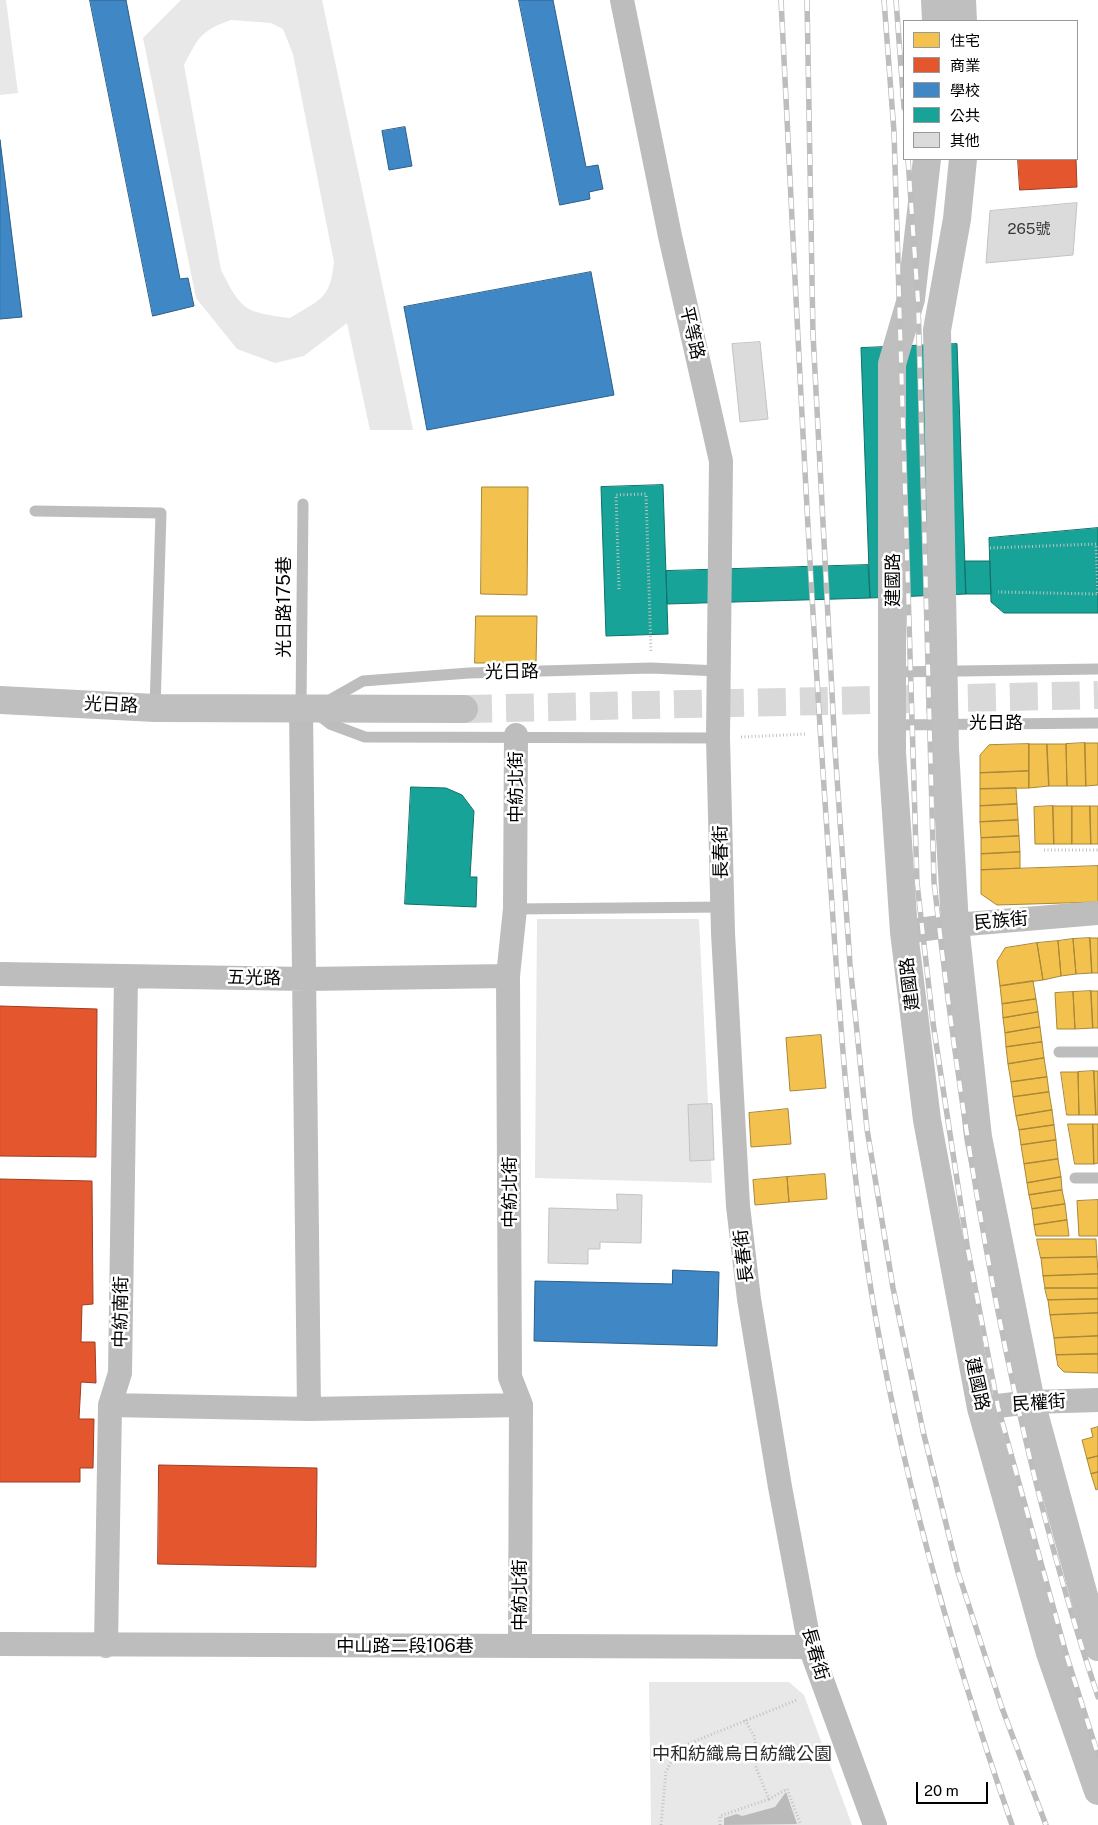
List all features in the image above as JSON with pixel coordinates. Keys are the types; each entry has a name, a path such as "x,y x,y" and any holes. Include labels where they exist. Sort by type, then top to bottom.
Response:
{"main road":[{"path":"935,0 936,20"},
{"path":"962,0 964,20"},
{"name":"建國路","path":"927,160 911,300 892,364 892,753 904,932 927,1120 981,1408 1050,1653 1098,1791"},
{"path":"963,160 957,219 937,330 945,723 954,925 978,1137 1031,1402 1098,1647"},
{"name":"光日路","path":"0,700 155,708 464,709"}],"street":[{"name":"平等路","path":"622,0 666,217 721,461 719,671"},
{"name":"長春街","path":"719,671 718,738 722,907 739,1216 749,1299 780,1487 810,1647 875,1825"},
{"path":"306,709 309,1409"},
{"name":"中紡北街","path":"516,736 515,909 508,976 510,1377 521,1405 520,1646"},
{"name":"民族街","path":"904,932 954,925 1098,913"},
{"name":"五光路","path":"0,974 306,979 508,976"},
{"name":"中紡南街","path":"106,1646 110,1405 120,1373 126,977"},
{"name":"民權街","path":"981,1408 1031,1402 1098,1400"},
{"path":"110,1405 309,1409 521,1405"},
{"name":"中山路二段106巷","path":"0,1644 106,1646 810,1647"}],"lane":[{"name":"光日路175巷","path":"303,504 306,709"},
{"path":"35,511 161,513 155,708"},
{"name":"光日路","path":"306,709 362,682 469,673 651,668 719,671"},
{"path":"892,672 1098,669"},
{"path":"306,709 330,724 365,737 718,738"},
{"name":"光日路","path":"893,725 1098,723"},
{"path":"515,909 722,907"},
{"path":"1059,1052 1098,1052"},
{"path":"1075,1178 1098,1178"}],"path":[{"path":"619,589 616,495 646,494 651,635"},
{"path":"990,548 1096,544 1098,594 998,592"},
{"path":"718,738 806,734"},
{"path":"1044,850 1098,850"},
{"path":"661,1825 666,1772 678,1748 797,1700"},
{"path":"745,1720 754,1736 757,1751 756,1768 769,1799"},
{"path":"720,1825 720,1816 769,1799 787,1789 801,1825"}],"green space":[{"path":"0,0 6,0 18,93 0,95"},
{"path":"181,0 322,0 413,430 370,430 347,323 304,356 275,363 237,349 196,298 143,38","holes":["231,20 271,23 283,29 293,54 334,262 330,284 322,297 290,318 263,314 246,307 234,294 221,270 184,65 197,41 206,32 221,24"]},
{"path":"537,919 699,919 712,1183 535,1178"},
{"name":"中和紡織烏日紡織公園","path":"649,1682 789,1682 804,1695 852,1825 651,1825"}],"shaded area":[{"path":"786,1792 797,1824 724,1825 724,1818 737,1814 742,1816 775,1807"}],"building: 住宅":[{"path":"482,487 528,487 527,595 481,594"},
{"path":"476,616 537,616 536,663 475,663"},
{"path":"1085,743 1098,743 1098,785 1086,786"},
{"path":"1085,743 1086,786 1067,786 1066,744"},
{"path":"1029,744 1029,771 980,773 980,755 989,745"},
{"path":"1029,744 1047,744 1049,786 1029,788"},
{"path":"1047,744 1066,744 1067,786 1049,786"},
{"path":"1029,771 1029,788 980,789 980,773"},
{"path":"1016,788 1017,804 980,806 980,789"},
{"path":"1017,804 1018,820 980,822 980,806"},
{"path":"1053,806 1054,844 1035,844 1034,807"},
{"path":"1053,806 1072,806 1072,844 1054,844"},
{"path":"1072,806 1090,806 1091,844 1072,844"},
{"path":"1090,806 1098,806 1098,844 1091,844"},
{"path":"1018,820 1019,836 981,838 980,822"},
{"path":"1019,836 1020,852 981,854 981,838"},
{"path":"1020,852 1020,868 981,870 981,854"},
{"path":"1098,866 1098,902 997,905 981,894 981,870"},
{"path":"1090,938 1098,938 1098,973 1092,973"},
{"path":"1090,938 1092,973 1076,974 1073,939"},
{"path":"1073,939 1076,974 1061,976 1058,941"},
{"path":"1058,941 1061,976 1043,980 1037,943"},
{"path":"1037,943 1043,980 1000,986 997,961 1005,948"},
{"path":"1033,981 1036,999 1002,1004 1000,986"},
{"path":"1091,991 1093,1028 1075,1029 1073,992"},
{"path":"1091,991 1098,991 1098,1028 1093,1028"},
{"path":"1073,992 1075,1029 1057,1029 1055,993"},
{"path":"1036,999 1038,1012 1003,1018 1002,1004"},
{"path":"1038,1012 1040,1027 1005,1033 1003,1018"},
{"path":"1040,1027 1042,1042 1006,1047 1005,1033"},
{"path":"821,1035 826,1088 790,1091 786,1038"},
{"path":"1042,1042 1044,1058 1008,1064 1006,1047"},
{"path":"1044,1058 1047,1077 1011,1082 1008,1064"},
{"path":"1094,1071 1098,1071 1098,1115 1096,1115"},
{"path":"1094,1071 1096,1115 1079,1115 1078,1072"},
{"path":"1061,1072 1078,1072 1079,1115 1067,1115"},
{"path":"1047,1077 1049,1092 1013,1097 1011,1082"},
{"path":"1049,1092 1052,1110 1016,1116 1013,1097"},
{"path":"788,1109 791,1144 751,1147 749,1113"},
{"path":"1052,1110 1054,1125 1019,1130 1016,1116"},
{"path":"1068,1124 1093,1124 1094,1164 1075,1164"},
{"path":"1093,1124 1098,1124 1098,1163 1094,1164"},
{"path":"1054,1125 1056,1140 1021,1145 1019,1130"},
{"path":"1056,1140 1058,1159 1024,1164 1021,1145"},
{"path":"1058,1159 1061,1177 1027,1183 1024,1164"},
{"path":"825,1174 827,1199 789,1202 787,1177"},
{"path":"787,1177 789,1202 755,1205 753,1180"},
{"path":"1061,1177 1062,1190 1029,1195 1027,1183"},
{"path":"1062,1190 1065,1204 1032,1209 1029,1195"},
{"path":"1098,1200 1098,1236 1079,1236 1077,1201"},
{"path":"1065,1204 1067,1220 1034,1225 1032,1209"},
{"path":"1067,1220 1069,1236 1036,1236 1034,1225"},
{"path":"1037,1239 1096,1239 1097,1257 1041,1258"},
{"path":"1097,1257 1098,1274 1043,1276 1041,1258"},
{"path":"1098,1274 1098,1288 1045,1288 1043,1276"},
{"path":"1045,1288 1098,1288 1098,1299 1048,1300"},
{"path":"1098,1299 1098,1313 1050,1315 1048,1300"},
{"path":"1098,1313 1098,1336 1054,1338 1050,1315"},
{"path":"1098,1336 1098,1354 1056,1355 1054,1338"},
{"path":"1098,1354 1098,1373 1064,1372 1058,1366 1056,1355"},
{"path":"1098,1427 1098,1456 1087,1459 1082,1440 1093,1437 1091,1429"},
{"path":"1098,1456 1098,1472 1091,1474 1087,1459"},
{"path":"1098,1472 1098,1489 1096,1490 1091,1474"}],"building: 商業":[{"path":"1018,160 1076,160 1077,187 1020,190"},
{"path":"0,1006 97,1009 96,1157 0,1156"},
{"path":"0,1179 92,1181 93,1304 82,1305 81,1342 95,1342 96,1383 81,1382 79,1419 94,1419 93,1468 80,1468 80,1482 0,1482"},
{"path":"159,1465 317,1468 316,1567 158,1564"}],"building: 學校":[{"path":"90,0 126,0 180,279 188,278 194,306 153,316"},
{"path":"519,0 553,0 586,167 598,165 603,189 589,192 590,199 560,205"},
{"path":"405,127 412,166 389,170 382,131"},
{"path":"0,140 22,317 0,319"},
{"path":"591,272 614,395 427,430 404,307"},
{"path":"673,1270 719,1272 717,1346 534,1341 535,1281 672,1284"}],"building: 公共":[{"path":"957,344 966,594 870,598 861,348"},
{"path":"663,485 668,634 606,636 601,487"},
{"path":"1098,528 1098,613 1004,613 991,602 989,538"},
{"path":"965,561 990,561 991,594 966,594"},
{"path":"868,565 870,598 667,604 666,571"},
{"path":"411,787 446,788 462,795 474,811 470,877 477,877 476,907 405,904"}],"building: 其他":[{"path":"1077,203 1073,255 986,263 990,211"},
{"path":"760,342 768,419 740,422 732,344"},
{"path":"712,1104 714,1160 690,1161 688,1105"},
{"path":"617,1194 642,1195 641,1243 600,1242 600,1249 588,1249 588,1264 548,1263 549,1208 617,1210"}],"tunnel":[{"path":"464,709 1098,695"}],"railway":[{"path":"781,0 819,714 839,997 855,1177 872,1296 898,1431 949,1629 1012,1825"},
{"path":"807,0 813,334 835,749 850,964 867,1129 893,1288 923,1431 958,1572 1002,1708 1046,1825"},
{"path":"884,0 894,132 917,883 933,1023 967,1245 998,1407 1067,1657 1098,1755"},
{"path":"896,0 903,94"},
{"path":"908,160 918,301 934,882 946,985 976,1192 1016,1396 1067,1598 1098,1697"}]}
